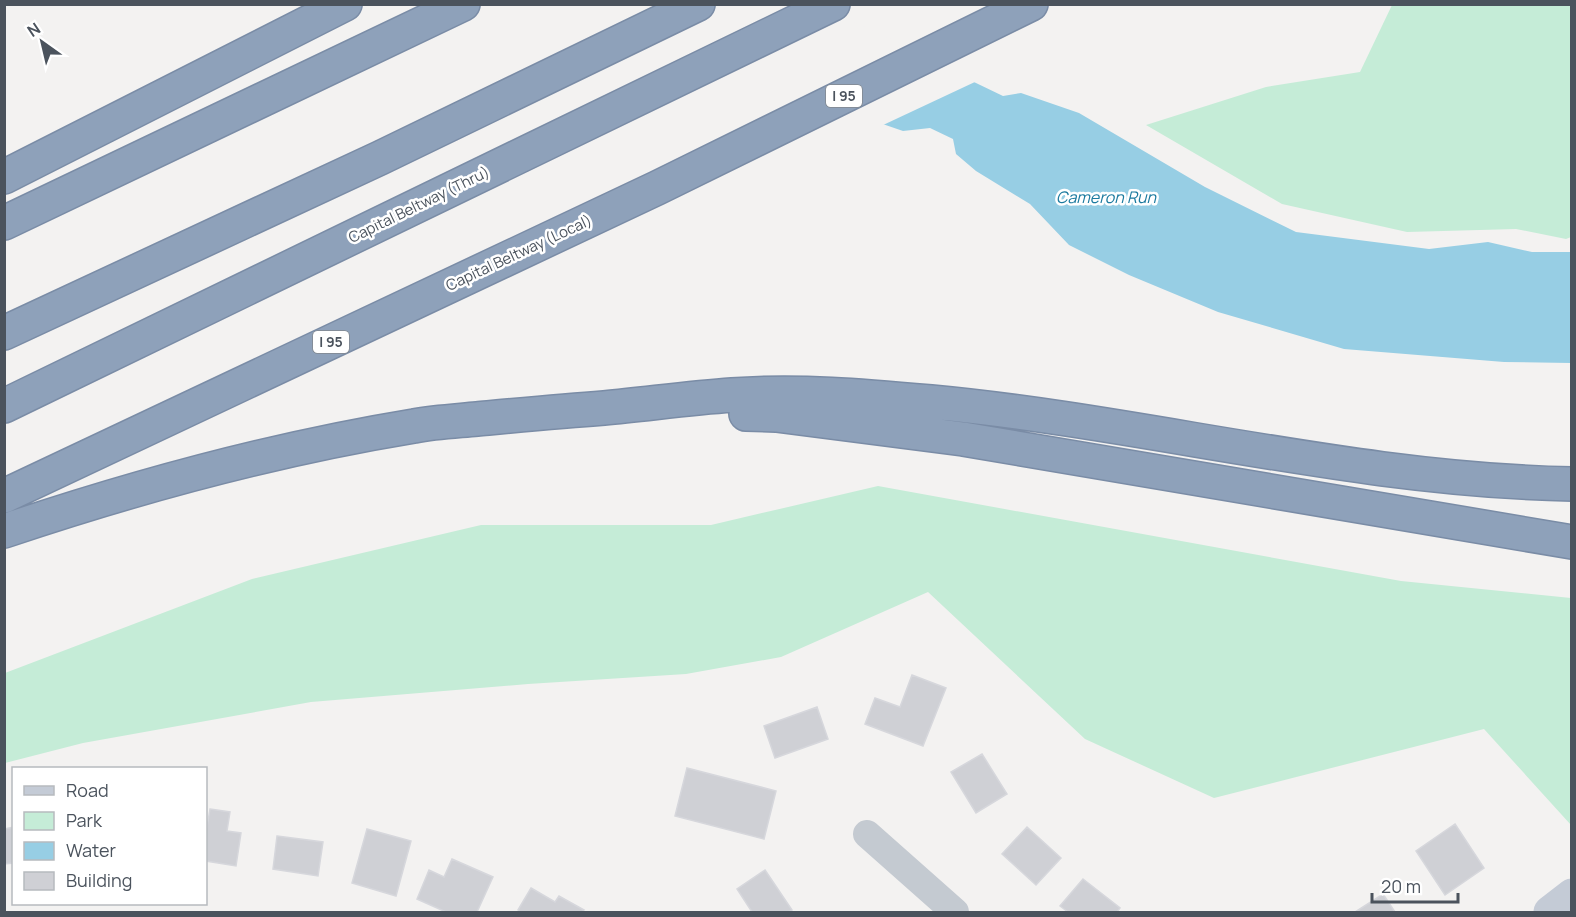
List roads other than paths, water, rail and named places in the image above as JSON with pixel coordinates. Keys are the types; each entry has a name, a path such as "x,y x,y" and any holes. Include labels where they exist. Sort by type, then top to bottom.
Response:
{"highway":[{"path":"4,177 345,4"},
{"path":"4,223 463,4"},
{"path":"4,333 381,158 698,4"},
{"name":"Capital Beltway (Thru)","path":"4,406 833,4"},
{"name":"Capital Beltway (Local)","path":"4,496 657,188 1031,4"},
{"path":"4,531 151,484 231,463 418,425 733,395 832,394 934,402 1065,418 1248,449 1401,471 1514,483 1572,484"},
{"path":"613,407 776,415 963,439 1572,542"},
{"path":"1389,510 1572,518"}],"street":[{"path":"867,834 955,912"},
{"path":"1550,912 1572,895"}],"water":[{"name":"Cameron Run","path":"868,31 1003,96 1021,93 1079,113 1205,187 1296,232 1429,249 1488,242 1532,252 1571,252 1571,363 1504,362 1344,349 1218,312 1129,275 1069,245 1030,204 976,171 956,154 953,139 930,128 903,131 758,81"}]}
